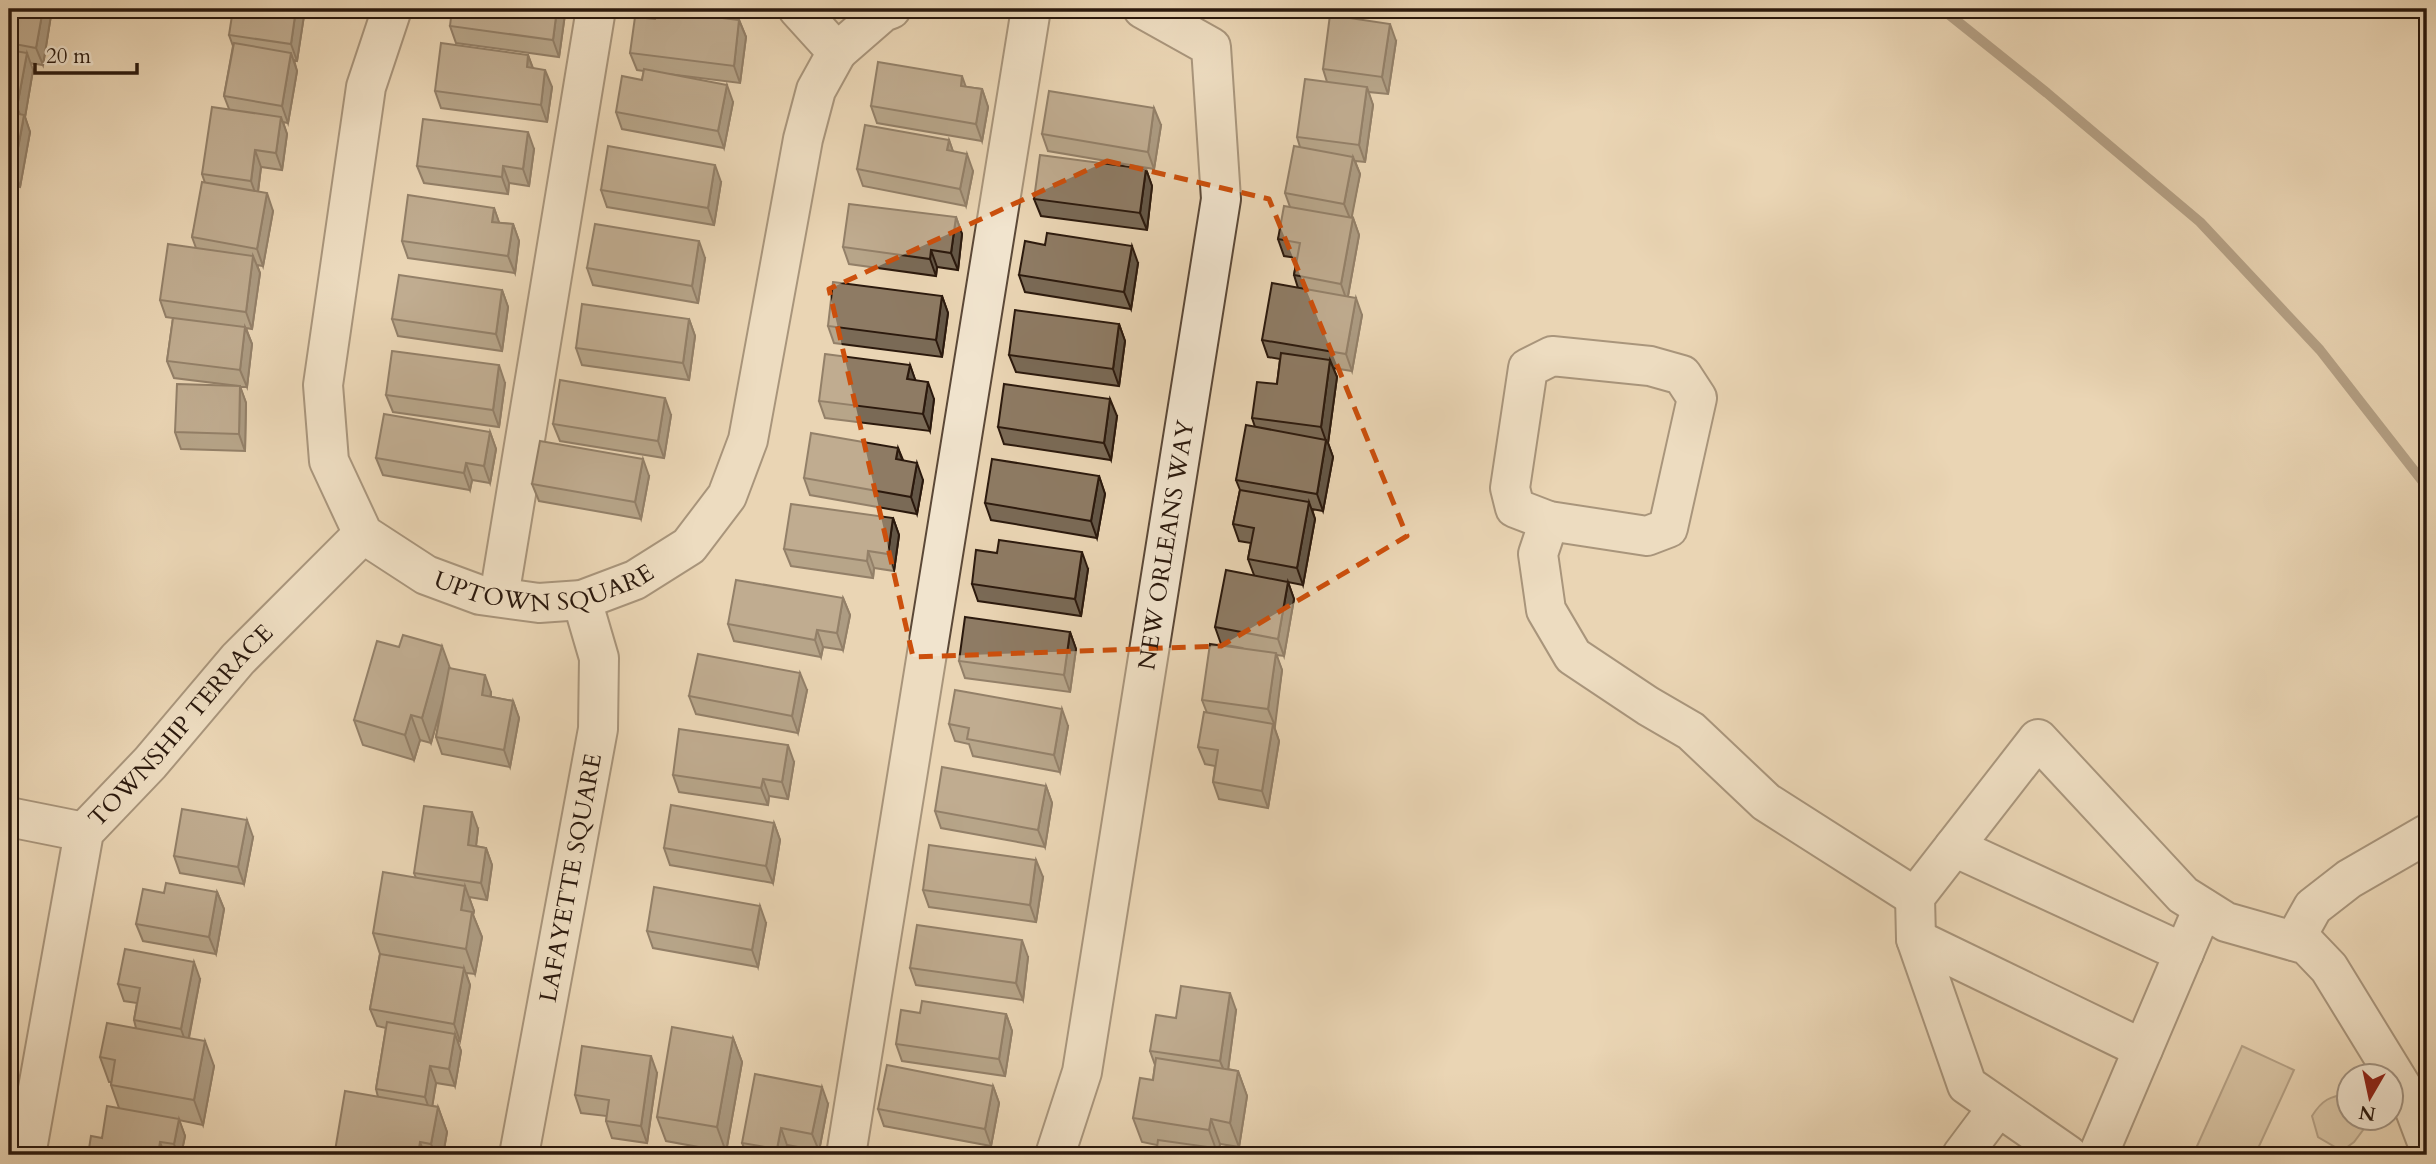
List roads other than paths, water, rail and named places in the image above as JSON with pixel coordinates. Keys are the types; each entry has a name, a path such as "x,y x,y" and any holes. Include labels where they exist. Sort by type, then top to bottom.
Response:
{"street":[{"path":"363,534 329,461 323,385 366,87 392,9"},
{"path":"499,597 596,9"},
{"path":"798,9 837,52 883,12 891,9"},
{"path":"846,1155 1031,9"},
{"name":"NEW ORLEANS WAY","path":"1055,1155 1082,1072 1221,198 1212,47 1143,9"},
{"name":"UPTOWN SQUARE","path":"363,534 426,575 480,594 539,603 582,600 635,580 689,546 727,496 748,440 803,139 816,90 837,52"},
{"path":"1552,356 1650,366 1682,375 1698,398 1668,528 1647,536 1549,521 1515,508 1510,488 1528,368 1552,356"},
{"path":"1549,521 1538,554 1546,610 1573,656 1691,731 1766,802 1915,897"},
{"name":"TOWNSHIP TERRACE","path":"26,1155 85,832 150,763 238,659 363,534"},
{"name":"LAFAYETTE SQUARE","path":"519,1155 598,729 599,658 582,600"},
{"path":"2068,1155 1967,1085 1916,939 1915,897 2038,739 2183,895 2226,922 2307,945 2329,968 2413,1105 2427,1142"},
{"path":"9,817 85,832"},
{"path":"2294,942 2313,907 2349,879 2427,834"},
{"path":"1954,847 2184,953"},
{"path":"2098,1155 2203,908"},
{"path":"1916,939 2143,1049"},
{"path":"1962,1155 1998,1107"}],"waterway":[{"path":"1942,9 2200,222 2320,350 2427,487"}]}
